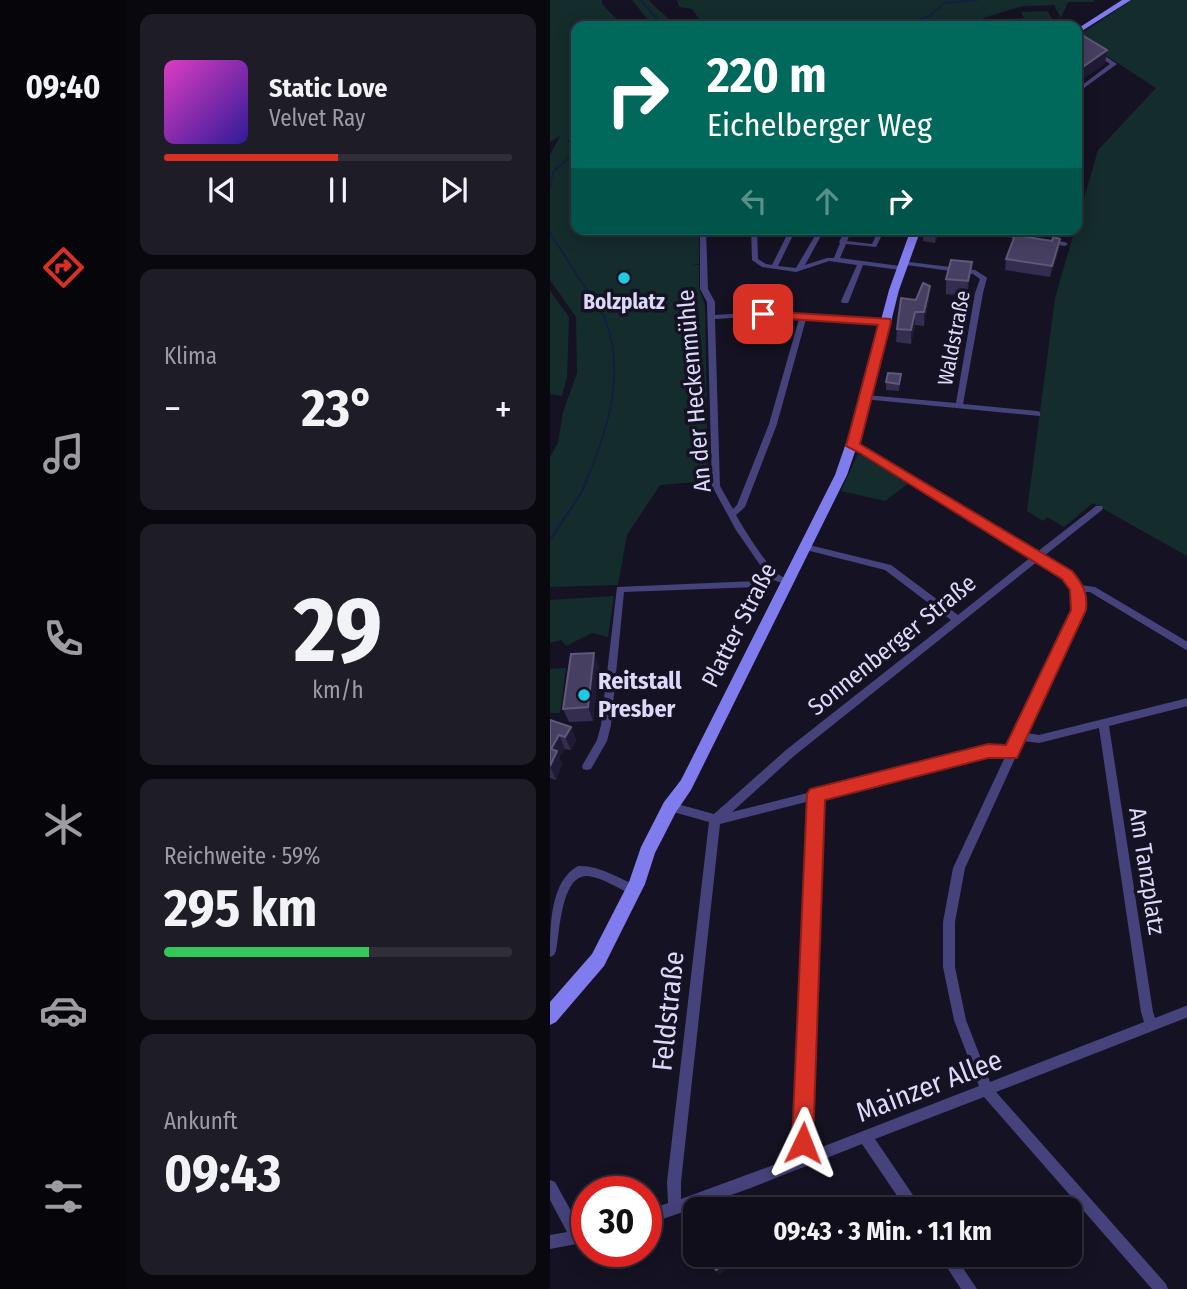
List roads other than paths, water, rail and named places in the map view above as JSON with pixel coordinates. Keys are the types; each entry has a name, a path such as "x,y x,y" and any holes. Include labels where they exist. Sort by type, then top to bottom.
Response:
{"main road":[{"path":"1082,29 1127,0"},
{"name":"Platter Straße","path":"550,1016 593,967 634,890 644,859 670,807 686,785 780,579 805,548 853,446 901,266 914,235"}],"street":[{"path":"1082,42 1114,64 1082,88"},
{"name":"An der Heckenmühle","path":"703,235 704,289 711,302 712,317 716,486 731,514 780,579"},
{"path":"754,235 755,260 774,267 799,270 822,260 901,266"},
{"path":"774,267 790,235"},
{"path":"799,270 818,235"},
{"path":"836,260 846,235"},
{"path":"842,242 874,246 879,235"},
{"path":"1012,235 1030,239"},
{"path":"1041,241 1065,244"},
{"path":"845,301 861,263"},
{"name":"Waldstraße","path":"901,266 975,272 984,278 959,406"},
{"path":"712,317 763,314 885,322"},
{"path":"731,514 741,506 769,437 803,317"},
{"name":"Waldstraße","path":"866,397 1037,414"},
{"path":"853,446 865,450 1038,556 1067,575 1077,589 1079,610 959,868 949,922 949,967 953,993 971,1053 987,1091 1161,1289"},
{"name":"Sonnenberger Straße","path":"715,820 790,753 1099,508"},
{"path":"805,548 888,567 958,620"},
{"path":"587,766 602,741 606,725 620,589 757,584 780,579"},
{"path":"1077,589 1092,589 1188,648"},
{"path":"1019,736 1039,739 1188,702"},
{"name":"Am Tanzplatz","path":"1103,723 1151,1026"},
{"path":"670,807 715,820 988,751 1011,752"},
{"path":"802,1161 816,794"},
{"name":"Feldstraße","path":"675,1208 674,1182 715,820"},
{"path":"550,950 562,890 570,876 579,871 588,871 634,890"},
{"name":"Mainzer Allee","path":"662,1212 987,1091 1188,1011"},
{"path":"866,1137 906,1197"},
{"path":"550,1187 571,1219"},
{"path":"550,1242 571,1238"},
{"path":"954,1267 970,1289"}],"waterway":[{"path":"641,0 659,21"},
{"path":"915,21 930,16 944,3 977,0"},
{"path":"550,188 553,172 571,156"},
{"path":"550,233 602,312 611,339 614,360 612,400 602,440 587,479"},
{"path":"550,540 581,493 588,477"}],"place":[{"name":"Bolzplatz","path":"624,278"},
{"name":"Reitstall Presber","path":"584,695"}]}
